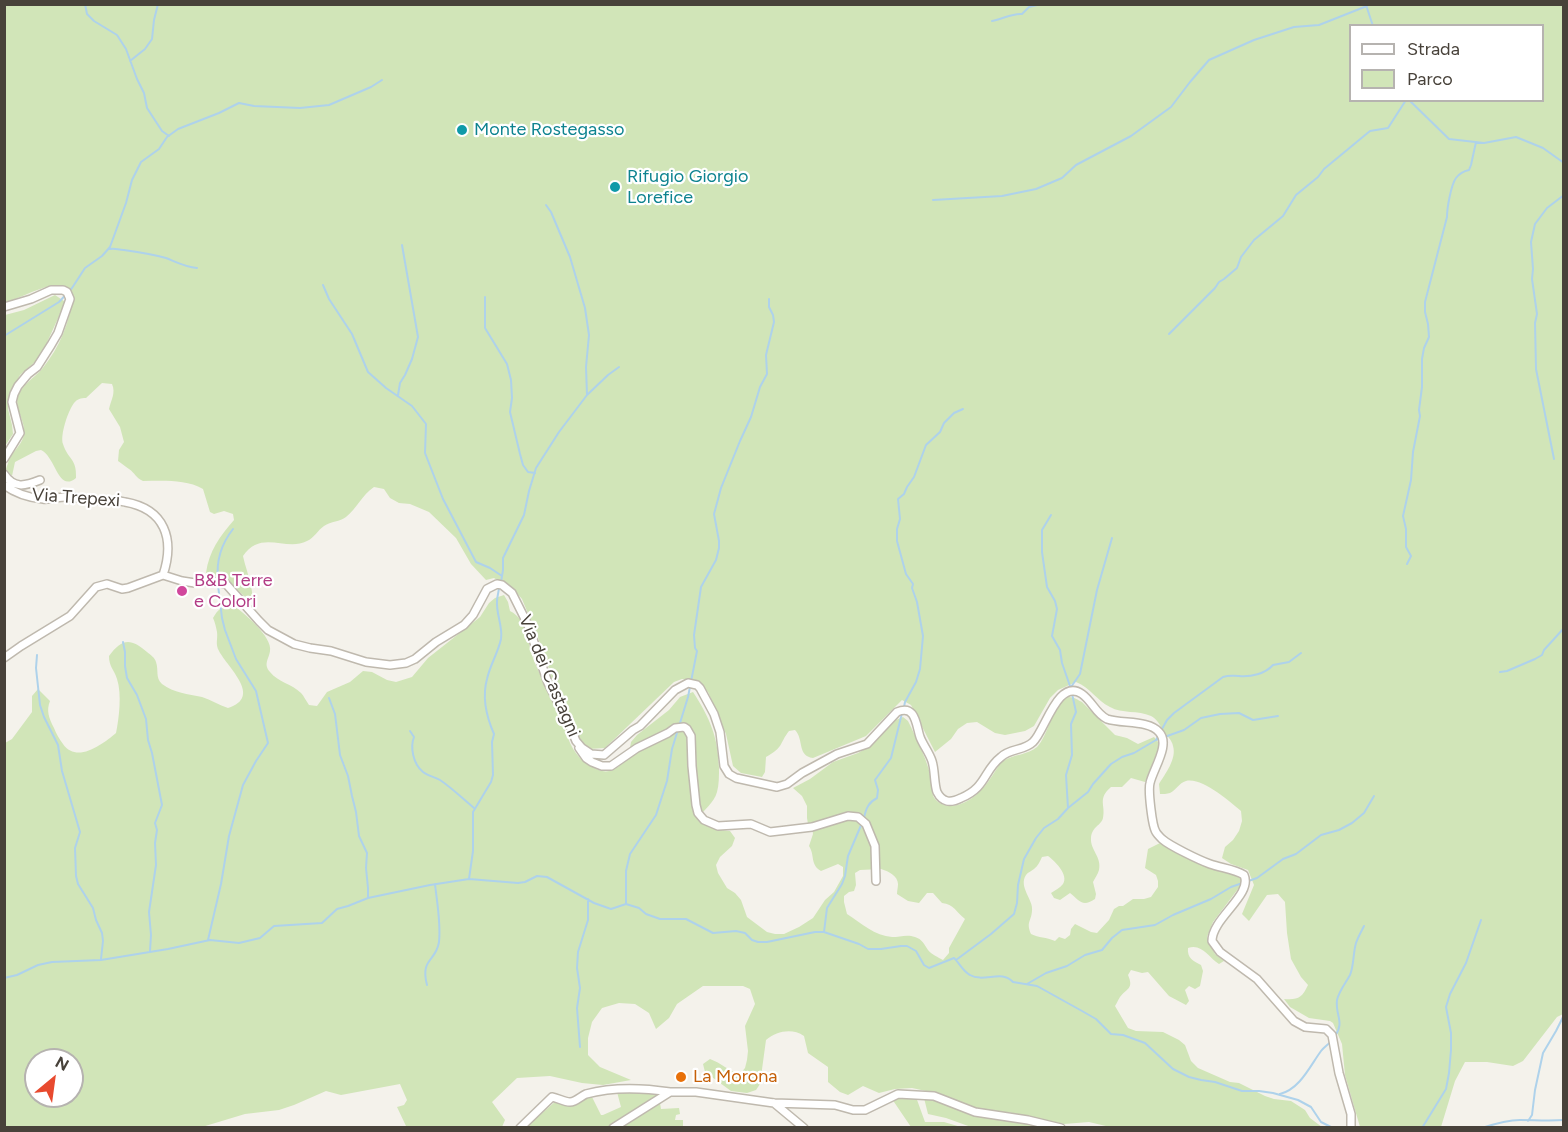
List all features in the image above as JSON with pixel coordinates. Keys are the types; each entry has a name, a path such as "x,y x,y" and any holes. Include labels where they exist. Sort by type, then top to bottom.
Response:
{"street":[{"path":"4,307 51,290 63,290 67,292 70,299 51,345 37,367 28,374 14,394 12,402 20,433 4,459"},
{"path":"4,474 14,484 26,485 40,480"},
{"name":"Via Trepexi","path":"4,485 12,491 44,500 81,497 102,501 123,501 148,511 162,524 167,536 163,574"},
{"path":"4,658 70,615 96,587 107,584 122,589 128,588 163,574"},
{"name":"Via dei Castagni","path":"163,574 182,581 195,583 212,581 226,584 268,630 281,638 310,648 331,651 379,665 398,665 415,659 436,642 464,625 473,615 487,589 497,584 502,585 512,593 528,625 548,683 576,741 582,748 591,754 604,754 640,726 675,690 684,684 693,684 700,688 718,722 722,759 729,774 736,778 777,787 787,784 837,754 867,744 897,712 904,710 915,718 921,739 932,761 937,791 947,801 958,800 984,782 999,758 1033,742 1059,698 1070,691 1080,692 1099,713 1107,718 1152,727 1159,732 1163,746 1150,784 1155,830 1165,841 1209,864 1244,875 1245,888 1214,931 1212,941 1220,952 1257,980 1294,1021 1305,1027 1326,1029 1332,1035 1339,1073 1351,1114 1351,1128"},
{"path":"576,741 586,758 597,765 606,767 675,728 684,727 691,735 696,804 698,813 704,820 720,826 752,824 770,832 812,827 848,816 858,817 866,824 875,846 876,881"},
{"path":"520,1128 552,1097 569,1102 584,1094 650,1089 696,1092 774,1103 827,1104 853,1110 865,1110 898,1094 934,1096 975,1112 1028,1120 1061,1128"},
{"path":"613,1128 670,1092"},
{"path":"774,1103 804,1128"}],"green space":[{"path":"5,5 1563,5 1563,1014 1557,1017 1523,1061 1513,1066 1487,1062 1465,1062 1455,1081 1441,1127 1360,1127 1345,1075 1342,1044 1333,1023 1309,1018 1290,1007 1284,999 1299,997 1308,985 1291,959 1285,902 1278,894 1267,895 1249,921 1242,914 1254,885 1248,870 1222,858 1225,847 1239,831 1242,821 1241,811 1207,786 1192,781 1184,782 1170,793 1160,794 1159,784 1170,766 1174,751 1170,740 1153,717 1115,709 1076,682 1058,690 1050,698 1034,726 1025,731 1005,735 995,733 977,722 967,723 935,752 911,705 902,700 866,736 813,758 808,757 803,751 795,730 789,731 779,748 766,757 765,772 762,777 741,773 733,766 726,734 708,692 695,681 682,679 674,682 605,748 589,749 581,741 553,684 545,655 522,599 515,591 494,578 486,580 471,564 456,538 429,512 410,504 399,503 390,498 384,489 374,487 346,517 324,526 307,541 299,544 266,542 250,548 243,556 252,594 252,598 247,599 230,583 216,577 209,577 206,573 216,544 234,520 233,514 224,511 214,514 210,512 203,489 174,481 143,481 118,461 119,450 124,442 120,427 109,409 113,393 112,384 102,383 86,398 76,401 67,417 62,440 74,463 76,478 65,481 61,478 50,459 41,450 15,462 12,476 6,469 24,432 17,405 18,396 25,385 42,369 59,343 67,324 73,294 67,288 51,286 5,302"},
{"path":"55,295 64,301 64,305 45,347 36,361 20,375 8,400 13,434 5,446 5,315 24,310"},
{"path":"504,595 510,611 524,625 536,665 556,706 570,743 578,756 597,769 605,771 617,768 628,759 631,742 637,735 669,710 680,697 693,692 712,728 719,768 716,796 698,819 713,828 730,831 735,838 732,846 720,857 716,865 718,873 727,888 741,900 747,917 767,932 775,934 784,934 813,918 825,900 834,892 843,876 843,867 838,864 821,871 815,866 809,846 813,834 808,824 807,806 802,796 793,788 833,762 870,746 896,720 903,717 908,721 928,766 934,798 942,804 951,806 965,802 976,795 1003,761 1037,747 1059,704 1069,697 1082,702 1115,735 1138,744 1154,737 1159,747 1145,782 1131,778 1122,787 1111,787 1104,795 1103,818 1093,831 1091,838 1099,865 1099,872 1093,882 1095,899 1084,903 1070,893 1060,900 1054,898 1051,893 1063,884 1064,877 1051,858 1042,857 1024,880 1032,907 1029,924 1031,934 1055,941 1059,937 1065,939 1070,935 1075,924 1097,933 1109,920 1114,909 1133,899 1151,897 1158,887 1158,881 1156,875 1145,868 1148,849 1160,843 1239,877 1242,881 1241,885 1213,922 1207,937 1215,954 1224,961 1219,964 1201,949 1188,948 1190,957 1201,965 1203,971 1200,986 1195,989 1189,986 1185,990 1189,1001 1186,1005 1169,996 1148,972 1131,970 1128,975 1130,986 1115,1006 1128,1028 1136,1031 1163,1032 1179,1040 1185,1045 1191,1061 1198,1068 1230,1082 1239,1083 1265,1096 1291,1101 1305,1110 1310,1118 1322,1127 1110,1127 1089,1122 1064,1124 1008,1112 977,1110 935,1093 912,1088 879,1093 863,1086 848,1095 840,1092 828,1082 828,1067 808,1053 804,1036 790,1031 775,1034 766,1040 760,1084 756,1090 747,1093 731,1091 705,1072 703,1064 710,1059 740,1074 745,1068 748,1051 745,1026 755,1004 750,989 743,986 703,986 677,1004 669,1018 656,1029 649,1013 635,1004 619,1003 602,1008 592,1022 588,1038 588,1055 600,1067 631,1080 603,1085 550,1076 517,1078 492,1102 505,1120 502,1127 404,1127 406,1126 397,1107 404,1105 407,1100 400,1084 341,1095 326,1091 279,1110 245,1114 202,1127 5,1128 5,743 12,739 32,712 32,696 38,689 50,701 48,708 51,721 63,744 69,750 82,752 97,747 116,733 119,692 109,656 123,643 136,644 153,657 162,684 181,693 202,697 228,708 238,703 243,697 243,690 218,648 213,618 221,608 233,605 256,625 267,639 270,645 267,664 270,672 302,694 309,705 317,706 327,692 350,682 363,671 372,672 396,682 412,677 428,658 480,617 489,603","holes":["881,869 898,881 897,894 908,901 919,903 927,893 933,893 942,903 952,907 965,919 949,948 949,953 943,960 931,953 917,938 880,934 847,914 844,896 854,891 855,873 860,870"]},
{"path":"646,1091 661,1095 608,1127 525,1128 556,1101 563,1102 589,1096 592,1097 603,1115 621,1107 617,1092"},
{"path":"900,1096 916,1097 925,1122 944,1122 961,1127 911,1127 892,1099"},
{"path":"924,1098 938,1099 991,1119 1047,1127 971,1127 928,1114"},
{"path":"660,1103 661,1109 679,1108 680,1114 676,1115 675,1120 683,1120 683,1127 618,1128 641,1113"}],"waterway":[{"path":"85,4 87,14 117,35 126,49 144,93 147,108 162,131 169,136"},
{"path":"130,61 145,49 152,39 158,4"},
{"path":"992,21 1022,14 1029,7 1041,4"},
{"path":"1366,5 1372,24"},
{"path":"933,200 1002,196 1036,189 1062,178 1076,165 1131,136 1171,107 1209,60 1254,40 1294,27 1319,25 1367,6"},
{"path":"4,336 59,302 72,288 85,268 110,247 132,180 141,162 159,149 167,137 178,129 239,103 300,108 329,105 382,80"},
{"path":"1169,334 1219,282 1237,268 1241,257 1254,240 1283,216 1296,195 1370,131 1388,128 1405,102"},
{"path":"1411,102 1449,139 1484,143 1516,137 1543,148 1564,163"},
{"path":"1407,564 1411,556 1406,547 1403,516 1411,480 1413,452 1420,416 1422,359 1429,337 1425,302 1447,217 1452,186 1459,175 1469,170 1476,142"},
{"path":"1554,459 1536,369 1535,323 1537,314 1532,279 1531,242 1535,224 1547,208 1564,195"},
{"path":"546,205 570,257 585,308 589,335 586,367 587,395"},
{"path":"398,395 400,383 412,359 418,337 402,245"},
{"path":"110,249 156,255 197,268"},
{"path":"323,285 329,299 352,334 368,372 412,406 426,424 425,453 443,499 476,562 502,576"},
{"path":"485,297 485,328 507,364 511,380 510,412 523,465 528,472 535,473"},
{"path":"626,904 626,871 630,854 656,815 667,781 672,749 688,697 697,651 694,635 701,587 716,560 719,548 714,514 721,488 767,374 766,355 774,322 769,299"},
{"path":"501,582 503,558 524,515 536,468 587,395 619,367"},
{"path":"904,707 920,669 923,636 913,584 906,574 897,541 900,519 898,499 904,494 914,477 926,445 940,432 944,423 954,413 963,409"},
{"path":"1051,515 1042,530 1042,552 1047,587 1057,609 1052,636 1060,650 1076,712 1071,724 1072,755 1066,775 1068,808"},
{"path":"218,580 221,553 233,529"},
{"path":"1071,687 1080,674 1097,590 1112,538"},
{"path":"208,940 229,836 243,785 268,743 256,691 236,659 225,630 218,585"},
{"path":"469,879 473,851 473,812 493,775 492,742 494,734 487,714 485,693 488,674 501,639 497,606 499,587"},
{"path":"1500,672 1542,655 1564,628"},
{"path":"123,642 127,678 137,695 146,719 148,740 162,805 155,823 157,830 156,865 149,912 150,951"},
{"path":"1156,740 1167,720 1174,713 1223,677 1258,674 1273,665 1289,662 1301,653"},
{"path":"37,655 40,705 58,745 62,771 80,832 75,848 76,876 78,884 93,908 102,933 101,959"},
{"path":"329,698 335,714 340,755 348,776 359,836 367,853 368,898"},
{"path":"864,818 868,806 877,798 878,790 875,780 891,758 902,713"},
{"path":"4,978 52,962 101,960 210,940 239,943 260,938 274,926 322,923 337,909 368,898 430,885 469,879 518,883 537,876 547,877 594,903 611,909 626,904 660,919 686,919 713,933 736,931 745,933 758,942 824,932 868,949 907,946 916,951 924,965 929,968 954,958 956,960 1014,914 1024,859 1036,838 1044,828 1058,819 1088,792 1111,764 1156,740 1184,730 1201,718 1239,713 1253,720 1278,716"},
{"path":"410,731 414,737 413,755 420,769 444,783 474,808"},
{"path":"1027,984 1085,955 1102,950 1122,930 1155,925 1231,887 1257,878 1283,859 1296,854 1321,835 1339,830 1352,823 1364,813 1374,796"},
{"path":"824,932 827,908 842,884 848,856 862,823"},
{"path":"427,985 425,976 427,965 439,942 435,884"},
{"path":"580,1047 577,1008 580,988 577,968 578,952 588,920 588,899"},
{"path":"1422,1128 1446,1089 1451,1050 1451,1033 1446,1007 1466,963 1481,920"},
{"path":"1335,1036 1340,1022 1337,1000 1350,975 1356,943 1364,926"},
{"path":"956,960 966,972 975,977 998,976 1009,978 1013,982 1037,986 1096,1019 1111,1034 1123,1035 1145,1043 1173,1069 1189,1077 1215,1082 1242,1091 1273,1093 1298,1100 1311,1107 1321,1122 1333,1128"},
{"path":"1528,1121 1532,1115 1543,1053 1564,1015"},
{"path":"1280,1094 1299,1082 1331,1041"},
{"path":"1482,1128 1515,1120 1564,1120"},
{"path":"1423,1128 1454,1128"}],"place":[{"name":"Monte Rostegasso","path":"462,130"},
{"name":"Rifugio Giorgio Lorefice","path":"615,187"},
{"name":"B&B Terre e Colori","path":"182,591"},
{"name":"La Morona","path":"681,1077"}]}
